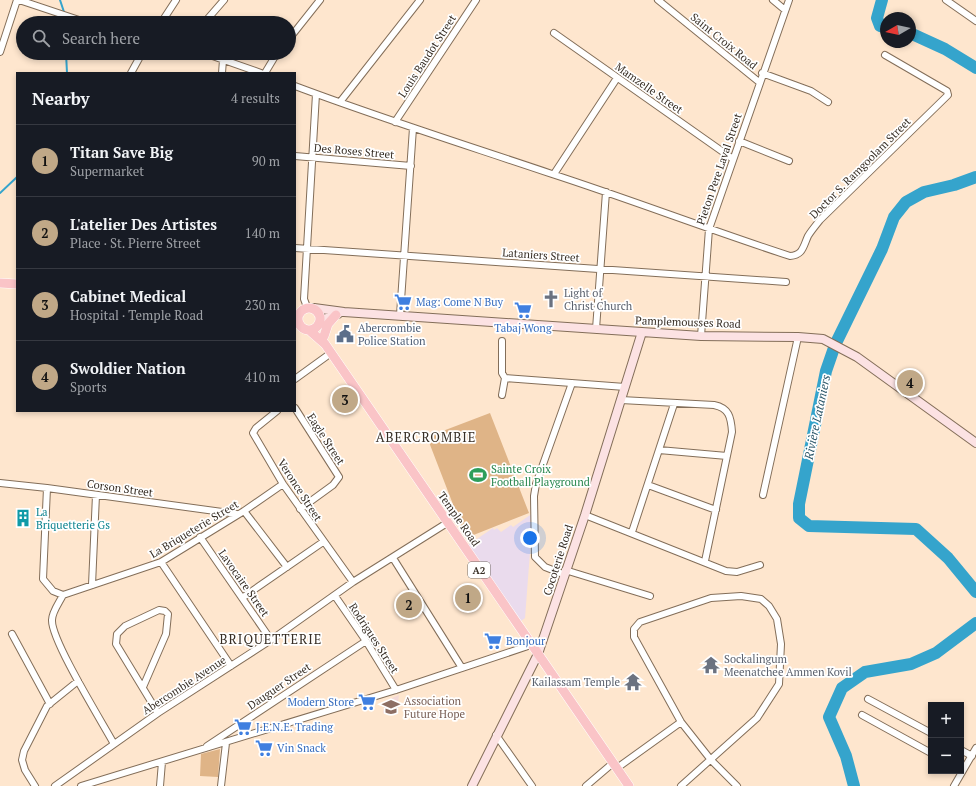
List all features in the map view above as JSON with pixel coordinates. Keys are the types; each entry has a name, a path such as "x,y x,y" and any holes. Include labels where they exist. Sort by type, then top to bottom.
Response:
{"main road":[{"path":"0,283 16,284"},
{"name":"Pamplemousses Road","path":"304,309 340,314 400,315 701,336 798,337 823,339 857,357 976,443"},
{"name":"A2","path":"309,330 298,325 298,320 304,309 320,314 320,322"},
{"path":"309,330 316,328 320,322 340,314"},
{"path":"325,340 328,324 340,314"},
{"name":"Temple Road","path":"320,322 325,340 331,353 629,786"},
{"name":"Temple Road","path":"309,330 325,340"},
{"name":"Cocoterie Road","path":"472,786 496,735 538,654 642,332"}],"street":[{"path":"0,52 18,0 66,16"},
{"path":"166,16 176,0"},
{"path":"210,16 224,0"},
{"path":"296,30 320,0"},
{"path":"340,102 420,0"},
{"name":"Louis Baudot Street","path":"396,122 476,0"},
{"name":"Saint Croix Road","path":"658,0 759,82"},
{"path":"773,0 785,10"},
{"name":"Pieton Pere Laval Street","path":"701,336 708,229 789,0"},
{"path":"946,0 976,21"},
{"name":"Mamzelle Street","path":"554,33 733,158"},
{"name":"Doctor S. Ramgoolam Street","path":"708,229 790,256 795,256 802,252 808,235 820,220 946,98 948,94 946,91 885,55"},
{"path":"132,72 138,60"},
{"path":"222,72 223,60 259,72"},
{"path":"266,72 273,60"},
{"path":"762,73 811,91 828,102"},
{"path":"554,174 617,78"},
{"path":"296,86 413,128 606,192 708,229"},
{"path":"304,309 316,94"},
{"path":"400,315 413,128"},
{"path":"739,141 789,161"},
{"name":"Des Roses Street","path":"296,156 411,166"},
{"path":"596,329 606,192"},
{"name":"Lataniers Street","path":"296,248 786,282"},
{"path":"763,495 798,337"},
{"path":"502,341 502,373 505,378 502,395"},
{"path":"296,378 331,353"},
{"path":"505,378 625,387"},
{"path":"572,383 540,473 534,496 535,557 545,567 650,596"},
{"path":"621,400 714,405 722,406 728,412 731,418 732,432 705,561"},
{"path":"632,532 674,404"},
{"name":"Eagle Street","path":"296,410 339,477 333,485 300,509"},
{"name":"Veronce Street","path":"276,412 256,428 253,433 283,484 353,582"},
{"path":"659,450 727,456"},
{"name":"Corson Street","path":"0,483 237,514"},
{"name":"La Briqueterie Street","path":"63,595 161,562 244,511 283,484"},
{"path":"648,485 716,510"},
{"path":"47,488 43,579 54,591 63,595 52,616 52,627 78,681 114,744"},
{"path":"92,585 96,495"},
{"path":"244,511 287,567"},
{"path":"584,515 632,532 730,572 749,569 760,565"},
{"name":"Abercombie Avenue","path":"55,786 158,713 271,640 353,582 394,558 447,523"},
{"name":"Lavocaire Street","path":"200,537 271,640"},
{"path":"242,598 323,542"},
{"path":"394,558 462,668"},
{"path":"161,562 231,666"},
{"name":"Rodrigues Street","path":"335,596 366,640 396,690"},
{"path":"680,786 711,760 757,718 779,684 781,644 778,626 769,606 761,599 741,596 711,598 640,622 634,628 634,637 681,722 711,760 737,786"},
{"path":"143,687 166,634 168,614 162,610 159,610 126,626 117,634 116,644 158,713"},
{"path":"12,634 50,704"},
{"name":"Dauguer Street","path":"204,749 366,640"},
{"path":"81,786 94,784 396,690 531,645"},
{"path":"35,786 25,770 22,760 24,751 44,710 78,681"},
{"path":"868,699 928,731"},
{"path":"862,715 928,752"},
{"path":"586,786 681,722"},
{"path":"496,735 532,786"},
{"path":"221,786 226,743"},
{"path":"964,767 976,748"},
{"path":"964,752 972,756"},
{"path":"160,786 162,762"},
{"path":"954,786 960,774"}],"shaded area":[{"name":"Sainte Croix Football Playground","path":"490,413 529,513 466,538 427,437"},
{"path":"533,513 525,618 521,621 468,545 493,528 494,530 497,528 501,532 511,525 513,527"},
{"name":"Association Future Hope","path":"399,695 396,715 383,713 385,701"},
{"path":"220,749 218,777 200,776 201,754"}],"waterway":[{"path":"60,0 64,16"},
{"name":"Rivière Lataniers","path":"880,26 877,18 882,0"},
{"name":"Rivière Lataniers","path":"916,36 945,49 976,68"},
{"path":"66,60 67,72"},
{"name":"Rivière Lataniers","path":"976,177 954,185 924,192 906,202 894,217 882,249 835,345 826,371 799,504 799,518 809,526 916,529 948,558 976,592"},
{"path":"0,193 16,178"},
{"name":"Rivière Lataniers","path":"854,786 846,756 829,717 842,688 865,672 911,664 936,653 976,623"}],"place":[{"name":"Light of Christ Church","path":"551,299"},
{"name":"Mag: Come N Buy","path":"403,302"},
{"name":"Tabaj Wong","path":"523,310"},
{"name":"Abercrombie Police Station","path":"345,334"},
{"name":"Swoldier Nation","path":"910,383"},
{"name":"Cabinet Medical","path":"345,400"},
{"name":"Sainte Croix Football Playground","path":"478,475"},
{"name":"La Briquetterie Gs","path":"23,518"},
{"name":"Titan Save Big","path":"468,598"},
{"name":"L'atelier Des Artistes","path":"409,605"},
{"name":"Bonjour","path":"493,641"},
{"name":"Sockalingum Meenatchee Ammen Kovil","path":"711,665"},
{"name":"Kailassam Temple","path":"633,682"},
{"name":"Modern Store","path":"367,702"},
{"name":"Association Future Hope","path":"391,707"},
{"name":"J.E.N.E. Trading","path":"243,727"},
{"name":"Vin Snack","path":"264,748"}],"district":[{"name":"ABERCROMBIE","path":"426,437"},
{"name":"BRIQUETTERIE","path":"271,639"}]}
